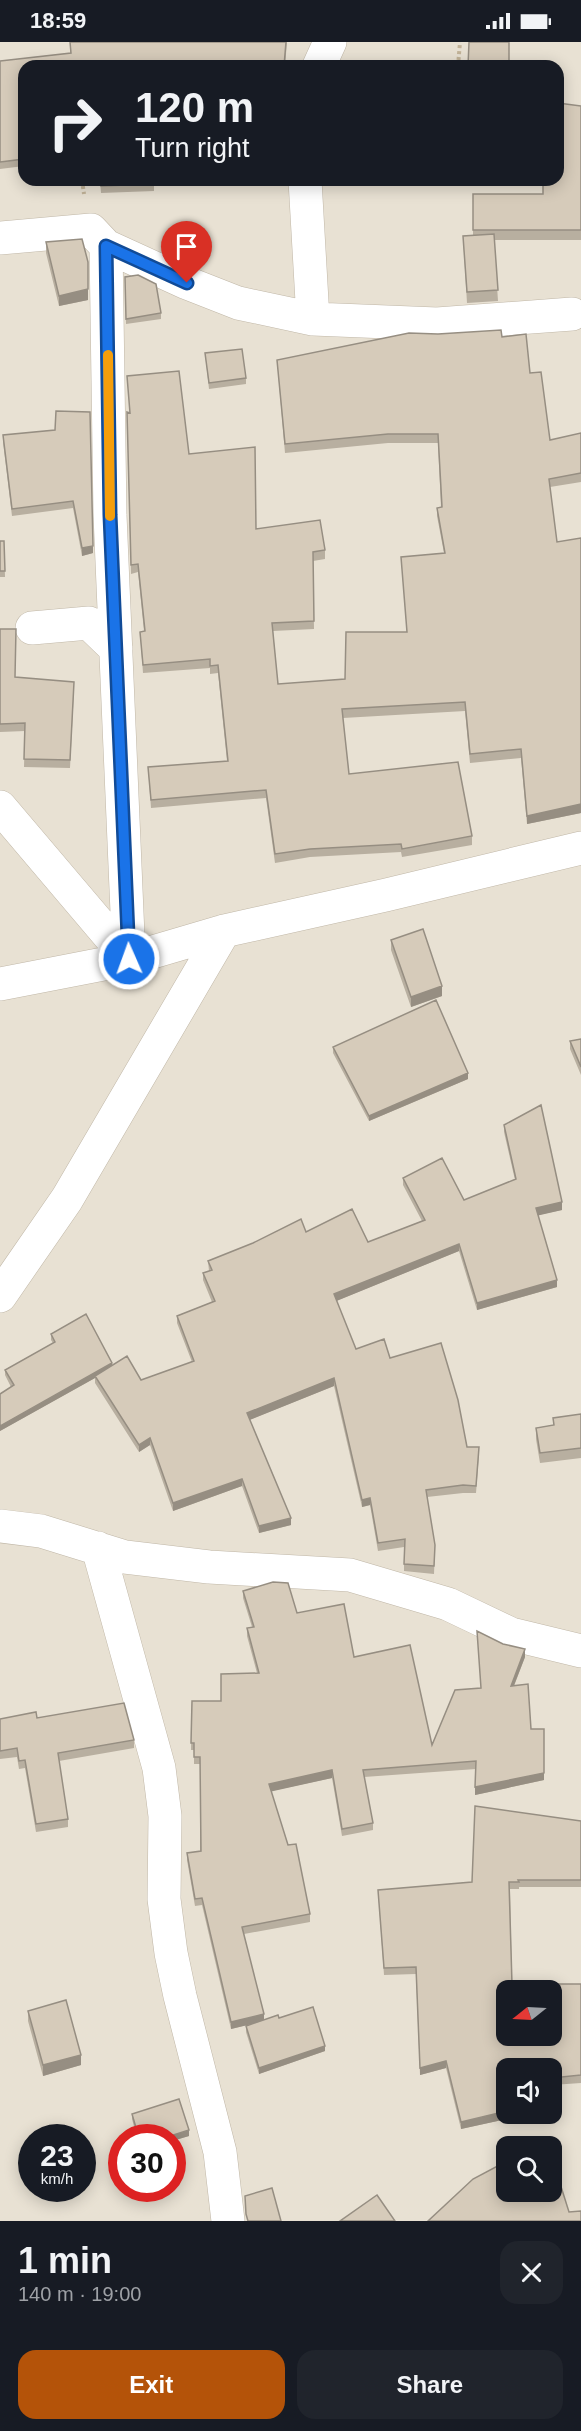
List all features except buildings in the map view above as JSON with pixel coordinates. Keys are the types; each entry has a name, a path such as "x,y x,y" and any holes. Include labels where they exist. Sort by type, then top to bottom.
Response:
{"street":[{"path":"322,60 330,42"},
{"path":"306,186 313,319"},
{"path":"0,238 91,230 106,246 187,283 238,303 313,319 437,324 572,314"},
{"path":"106,246 110,515 129,959"},
{"path":"32,628 89,623 116,649"},
{"path":"0,807 129,959"},
{"path":"0,984 129,959 224,931 581,848"},
{"path":"0,1296 67,1199 224,931"},
{"path":"0,1526 41,1531 125,1557 209,1567 350,1575 448,1604 511,1634 581,1651"},
{"path":"98,1548 159,1768 165,1816 164,1899 171,1953 220,2152 228,2221"}],"path":[{"path":"458,60 460,42"}],"shaded area":[{"path":"0,42 581,42 581,2221 0,2221"}],"slow traffic":[{"path":"108,355 110,516"}],"route":[{"path":"129,959 110,515 106,246 187,283"}]}
